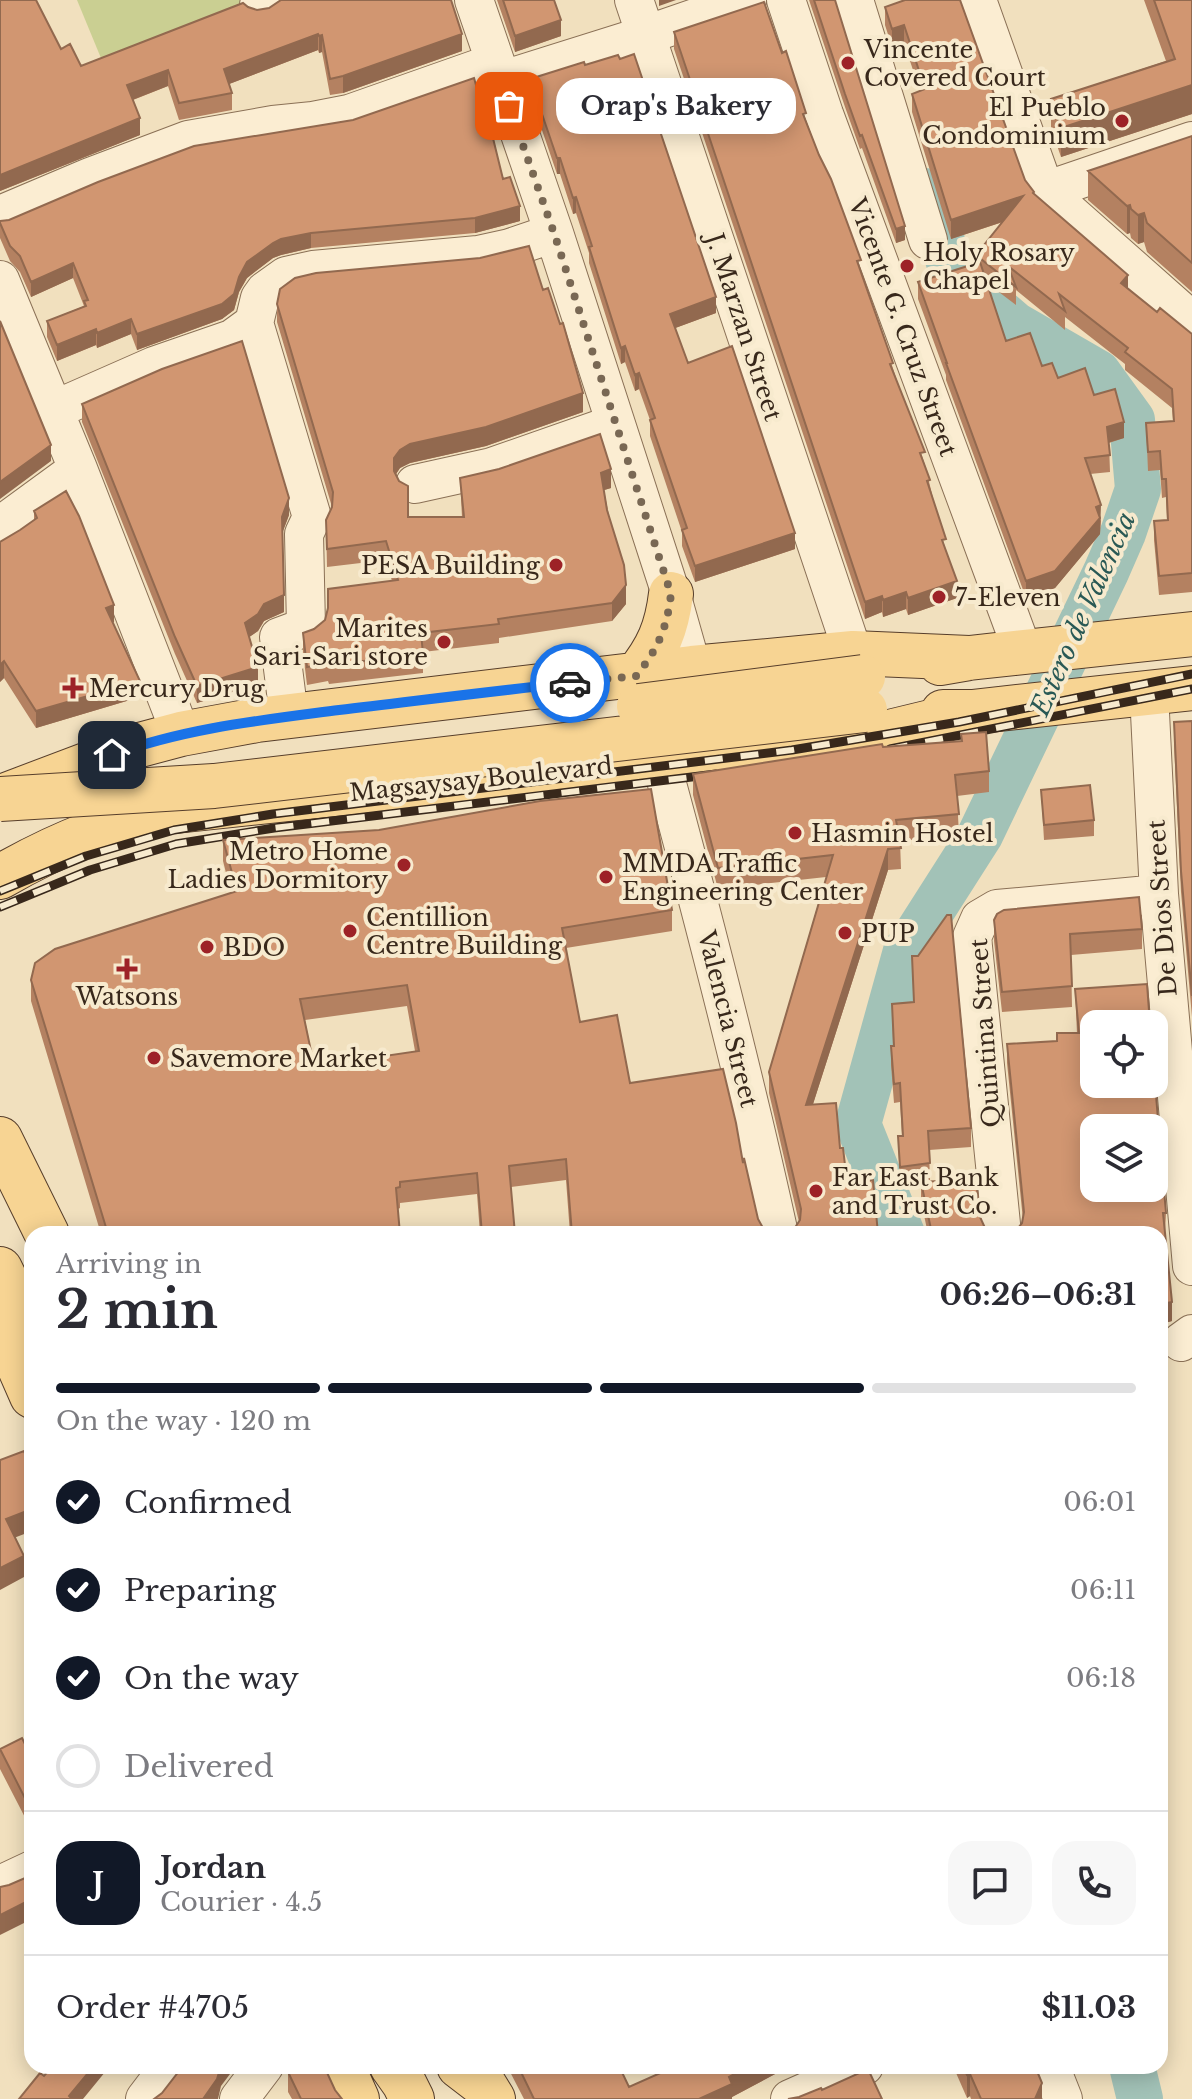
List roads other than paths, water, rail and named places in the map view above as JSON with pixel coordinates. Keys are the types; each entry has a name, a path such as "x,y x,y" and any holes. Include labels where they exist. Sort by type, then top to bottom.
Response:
{"main road":[{"path":"636,676 661,638 671,594"},
{"name":"Magsaysay Boulevard","path":"860,680 969,658 1192,634"},
{"name":"Magsaysay Boulevard","path":"0,799 136,746 181,734 273,718 692,668 860,680 972,712"},
{"path":"0,772 209,759 860,680"},
{"path":"0,799 214,786 860,680"},
{"name":"Magsaysay Boulevard","path":"2,878 64,844 125,822 166,812 869,737 972,712 1192,688"},
{"path":"262,803 244,795 234,786 226,761 236,736 273,718"},
{"path":"0,1139 43,1226"},
{"path":"0,1189 24,1241"},
{"path":"0,1269 24,1318"},
{"path":"0,1323 24,1378"},
{"path":"346,2074 357,2099"},
{"path":"469,2074 485,2086 493,2099"},
{"path":"409,2076 457,2099"}],"street":[{"path":"474,0 554,233 692,668"},
{"path":"0,215 188,140 349,114 497,72 640,18 747,0"},
{"name":"Vicente G. Cruz Street","path":"786,0 824,114 1030,651"},
{"path":"854,0 928,240"},
{"path":"977,0 1045,191 1192,321"},
{"name":"J. Marzan Street","path":"640,18 860,680"},
{"path":"1045,191 1192,141"},
{"path":"273,718 279,637 306,627 304,534 312,517 254,323 260,298 286,276 313,270 478,255 554,233"},
{"path":"0,280 78,469 181,734"},
{"path":"54,410 154,366 232,339 254,323"},
{"path":"415,484 492,467 615,424"},
{"path":"0,526 78,469"},
{"name":"De Dios Street","path":"1128,696 1159,894 1192,1266"},
{"name":"Valencia Street","path":"660,758 712,950 777,1226"},
{"name":"Quintina Street","path":"1001,1226 972,937 980,919 997,909 1159,894"},
{"path":"0,1885 24,1874"},
{"path":"145,2099 164,2074"},
{"path":"790,2099 846,2074"},
{"path":"1053,2074 1063,2099"}],"waterway":[{"name":"Estero de Valencia","path":"899,1226 858,1124 906,951 980,835 1106,572 1138,489 1132,420 1098,373 1015,325 952,271 925,191"},
{"name":"Estero de Valencia","path":"1134,2074 1140,2099"}],"railway":[{"path":"0,891 86,856 174,830 273,814 792,750 959,722 1192,674"},
{"path":"890,749 1192,689"},
{"path":"0,907 90,870 176,844 274,828 716,774"}],"place":[{"name":"Vincente Covered Court","path":"848,63"},
{"name":"Orap's Bakery","path":"509,106"},
{"name":"El Pueblo Condominium","path":"1122,121"},
{"name":"Holy Rosary Chapel","path":"907,266"},
{"name":"PESA Building","path":"556,565"},
{"name":"7-Eleven","path":"939,597"},
{"name":"Marites Sari-Sari store","path":"444,642"},
{"name":"Mercury Drug","path":"73,688"},
{"name":"Hasmin Hostel","path":"795,833"},
{"name":"Metro Home Ladies Dormitory","path":"404,865"},
{"name":"MMDA Traffic Engineering Center","path":"606,877"},
{"name":"Centillion Centre Building","path":"350,931"},
{"name":"PUP","path":"845,933"},
{"name":"BDO","path":"207,947"},
{"name":"Watsons","path":"127,969"},
{"name":"Savemore Market","path":"154,1058"},
{"name":"Far East Bank and Trust Co.","path":"816,1191"}]}
